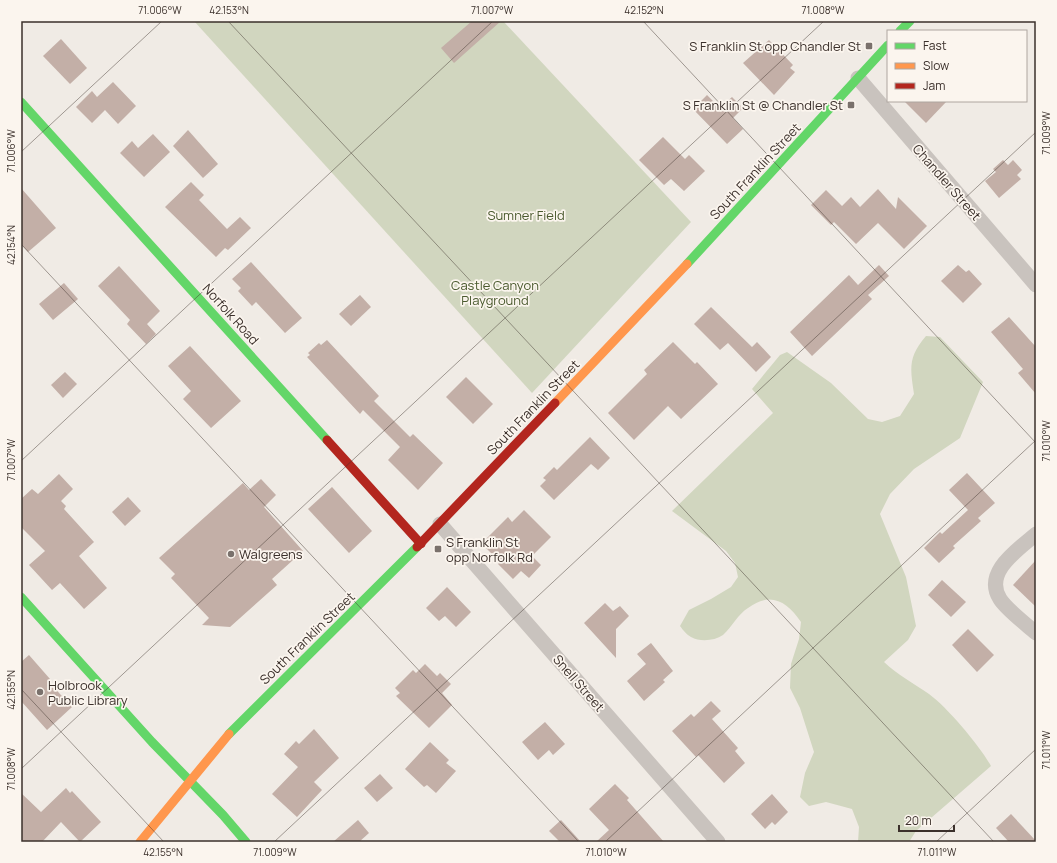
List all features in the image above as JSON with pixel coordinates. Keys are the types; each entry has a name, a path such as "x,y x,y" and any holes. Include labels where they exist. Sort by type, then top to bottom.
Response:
{"main road":[{"path":"901,30 910,21"},
{"name":"South Franklin Street","path":"140,842 214,750 257,704 421,544 699,251 887,46"},
{"name":"Norfolk Road","path":"21,102 421,544"},
{"path":"21,597 152,742 223,815 246,842"}],"street":[{"name":"Chandler Street","path":"858,78 1036,285"},
{"name":"Snell Street","path":"440,524 718,842"},
{"path":"1036,534 1012,555 998,571 994,584 1000,600 1036,633"}],"green space":[{"name":"Sumner Field","path":"194,21 503,21 691,222 532,393"},
{"path":"926,336 940,337 983,382 960,438 914,469 890,494 880,514 906,577 916,626 908,640 884,662 900,675 929,694 945,708 971,738 991,766 916,831 909,842 858,842 859,827 852,809 826,802 809,806 800,797 805,773 814,752 800,708 790,688 791,664 799,639 801,622 784,604 778,601 764,600 756,603 744,611 726,632 719,637 711,640 703,640 695,639 688,635 680,626 689,610 731,587 738,577 735,563 726,551 672,511 773,413 752,389 780,355 787,352 831,383 868,419 882,422 900,416 914,394 911,370 913,357 920,343"}],"building":[{"path":"472,21 501,21 454,63 441,48"},
{"path":"61,39 87,68 70,84 43,56"},
{"path":"769,40 793,65 790,68 795,72 774,95 743,63"},
{"path":"113,82 136,106 118,124 105,110 92,123 76,107 92,91 97,97"},
{"path":"707,95 720,108 732,97 743,108 733,118 743,129 727,144 693,109"},
{"path":"905,102 946,102 926,123"},
{"path":"188,130 218,164 203,178 173,146"},
{"path":"153,134 170,152 144,177 120,153 132,141 138,148"},
{"path":"663,137 685,159 689,155 705,171 684,191 671,179 664,185 639,160"},
{"path":"1003,160 1008,165 1013,160 1022,170 1017,175 1021,179 999,198 985,181 996,172 993,169"},
{"path":"191,182 204,195 199,200 227,229 240,217 251,228 228,250 225,248 216,257 165,207"},
{"path":"21,188 56,228 28,252 21,244"},
{"path":"878,189 896,209 898,197 927,226 904,249 878,223 856,244 834,222 831,225 811,205 826,190 842,206 851,197 860,207"},
{"path":"251,262 302,318 285,333 256,302 252,306 238,291 241,288 232,279"},
{"path":"879,265 889,276 868,295 872,299 812,356 790,332 849,275 858,285"},
{"path":"958,265 966,272 969,270 982,284 963,303 941,281"},
{"path":"119,266 160,311 147,324 156,334 146,344 127,324 130,320 98,286"},
{"path":"64,283 78,299 53,320 39,304"},
{"path":"360,295 371,307 351,326 339,314"},
{"path":"711,307 752,347 757,342 771,357 756,372 728,343 720,350 694,324"},
{"path":"1009,317 1036,347 1036,394 1018,373 1023,369 991,332"},
{"path":"327,340 379,396 374,401 410,437 413,434 443,463 418,490 388,460 400,447 363,410 360,414 307,357 310,355 308,353 319,343 321,345"},
{"path":"673,342 695,364 697,362 718,384 681,419 668,406 634,440 608,413 647,374 644,370"},
{"path":"190,346 241,401 211,428 183,399 191,391 168,366"},
{"path":"65,372 77,384 63,398 51,385"},
{"path":"466,377 493,404 473,424 446,397"},
{"path":"590,437 610,458 598,470 591,464 554,500 540,486 546,480 543,478 554,467 557,470"},
{"path":"967,473 995,503 978,518 981,521 953,546 955,548 939,563 924,548 940,532 942,534 968,510 949,490"},
{"path":"59,474 73,489 61,501 66,506 64,509 94,542 79,556 107,588 84,609 60,583 52,590 29,565 45,551 21,527 21,499 32,489 38,494"},
{"name":"Walgreens","path":"261,479 276,495 264,507 303,551 272,579 277,585 230,627 202,625 209,618 171,578 175,574 159,558 243,483 249,490"},
{"path":"332,487 372,531 349,553 308,509"},
{"path":"128,497 141,511 125,526 112,512"},
{"path":"524,510 551,537 532,556 541,565 529,578 521,571 513,579 498,564 500,562 484,546 487,543 484,541 508,517 512,522"},
{"path":"1036,560 1036,607 1013,585"},
{"path":"942,580 966,602 951,617 928,595"},
{"path":"447,587 471,612 456,627 445,616 439,621 426,608"},
{"path":"605,603 613,611 620,606 629,616 616,629 616,658 584,623"},
{"path":"968,629 994,655 977,672 952,645"},
{"path":"651,643 673,671 663,680 665,682 644,701 627,681 646,664 637,654"},
{"name":"Holbrook Public Library","path":"29,655 50,679 48,681 72,707 47,730 21,701 21,662"},
{"path":"425,664 437,676 440,673 451,684 442,693 452,705 429,728 396,696 400,693 395,688 413,670 416,673"},
{"path":"711,701 721,711 712,719 738,748 735,751 745,763 724,783 698,755 696,757 672,731 691,714 694,717"},
{"path":"545,722 565,744 553,755 549,750 538,760 522,742"},
{"path":"314,729 339,758 314,782 322,790 297,817 272,794 298,767 284,754 296,741 299,744"},
{"path":"430,742 449,760 446,763 456,771 436,793 427,785 424,787 405,769"},
{"path":"380,774 393,788 377,802 364,788"},
{"path":"615,784 629,798 627,800 664,842 596,842 609,830 589,809"},
{"path":"66,788 70,793 72,791 101,822 80,842 61,822 42,842 21,842 21,793 41,812"},
{"path":"772,794 788,812 775,825 772,822 765,829 751,814"},
{"path":"1011,814 1036,842 1009,842 996,828"},
{"path":"358,820 369,833 359,842 333,842"},
{"path":"561,820 581,842 560,842 549,831"}],"traffic: fast":[{"path":"901,30 910,21"},
{"path":"687,264 887,46"},
{"path":"21,102 327,440"},
{"path":"229,734 417,547"},
{"path":"21,597 152,742 223,815 246,842"}],"traffic: slow":[{"path":"555,403 687,264"},
{"path":"140,842 229,734"}],"traffic: jam":[{"path":"417,547 555,403"},
{"path":"327,440 421,544"}],"place":[{"name":"S Franklin St opp Chandler St","path":"869,46"},
{"name":"S Franklin St @ Chandler St","path":"851,105"},
{"name":"S Franklin St opp Norfolk Rd","path":"438,549"},
{"name":"Walgreens","path":"231,554"},
{"name":"Holbrook Public Library","path":"40,692"}],"park label":[{"name":"Castle Canyon Playground","path":"495,292"}]}
